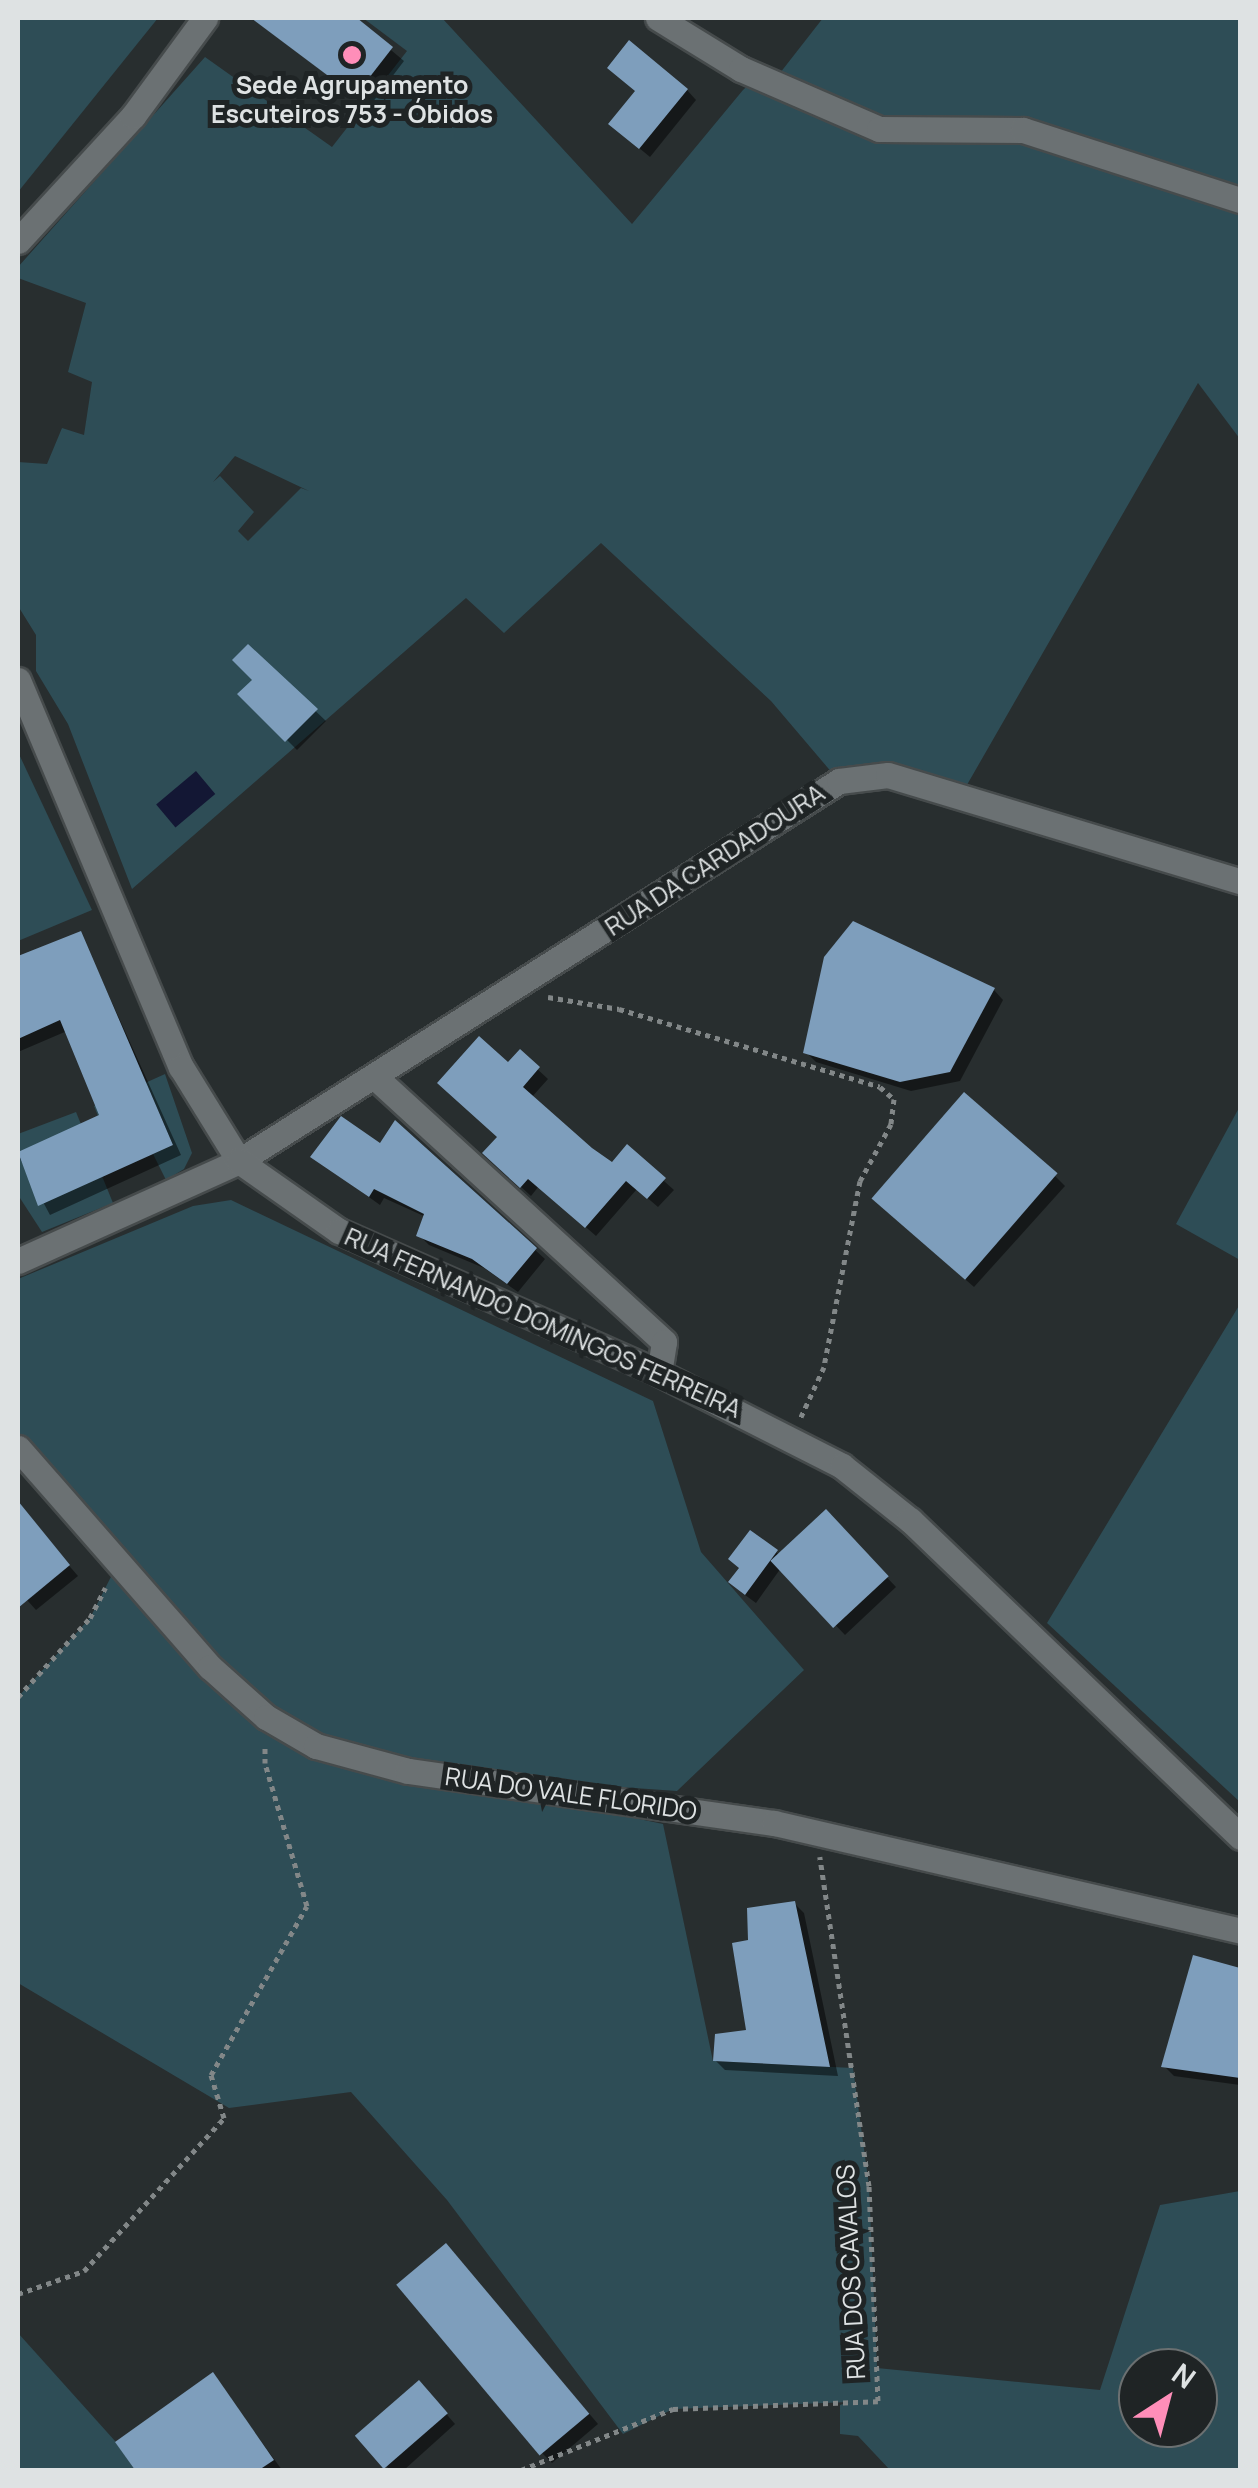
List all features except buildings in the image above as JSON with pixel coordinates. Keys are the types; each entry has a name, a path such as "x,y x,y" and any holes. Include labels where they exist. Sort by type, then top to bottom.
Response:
{"street":[{"path":"18,240 134,116 204,18"},
{"path":"658,18 741,69 879,129 1022,130 1240,200"},
{"name":"RUA FERNANDO DOMINGOS FERREIRA","path":"18,680 182,1067 238,1161 339,1231 659,1373 792,1437 910,1520 1240,1837"},
{"name":"RUA DA CARDADOURA","path":"19,1256 238,1161 840,781 888,775 1240,881"},
{"path":"375,1078 664,1342 659,1373"},
{"name":"RUA DO VALE FLORIDO","path":"18,1448 210,1667 266,1717 316,1746 408,1771 816,1834 1240,1932"}],"path":[{"path":"511,990 619,1009 880,1087 894,1099 891,1124 860,1181 824,1366 792,1437"},
{"path":"18,1697 90,1618 118,1563"},
{"path":"18,2294 84,2271 224,2118 211,2075 307,1906 265,1763 266,1717"},
{"name":"RUA DOS CAVALOS","path":"521,2470 673,2409 878,2401 869,2186 816,1834"}],"shaded area":[{"path":"18,18 158,18 18,192"},
{"path":"363,18 442,18 632,224 743,90 758,76 773,82 823,18 1240,18 1240,439 1198,383 960,797 839,781 771,701 601,543 504,633 466,598 132,889 68,724 36,671 36,635 18,606 18,462 47,464 62,428 84,435 92,382 68,372 86,303 18,278 18,267 205,57 332,147 407,51","holes":["235,456 309,491 301,488 248,541 238,531 254,512 220,476 213,482"]},
{"path":"18,752 92,910 18,941"},
{"path":"165,1074 192,1153 184,1169 166,1180 153,1154 173,1145 151,1094 98,1116 94,1106"},
{"path":"1240,1106 1240,1260 1176,1224"},
{"path":"76,1112 113,1203 42,1232 18,1195 18,1134"},
{"path":"231,1200 653,1401 701,1552 804,1670 677,1791 419,1773 663,1824 713,2061 853,2068 869,2186 877,2368 1100,2390 1160,2205 1240,2191 1240,2470 890,2470 858,2436 840,2434 840,2405 849,2402 673,2409 623,2434 447,2200 351,2092 229,2108 18,1983 18,1697 90,1618 118,1563 18,1448 18,1279 193,1206"},
{"path":"1240,1304 1240,1802 1047,1623"},
{"path":"18,2333 115,2441 135,2470 18,2470"}],"water":[{"path":"196,771 215,794 175,827 156,804"}],"place":[{"name":"Sede Agrupamento Escuteiros 753 - Óbidos","path":"352,55"}]}
